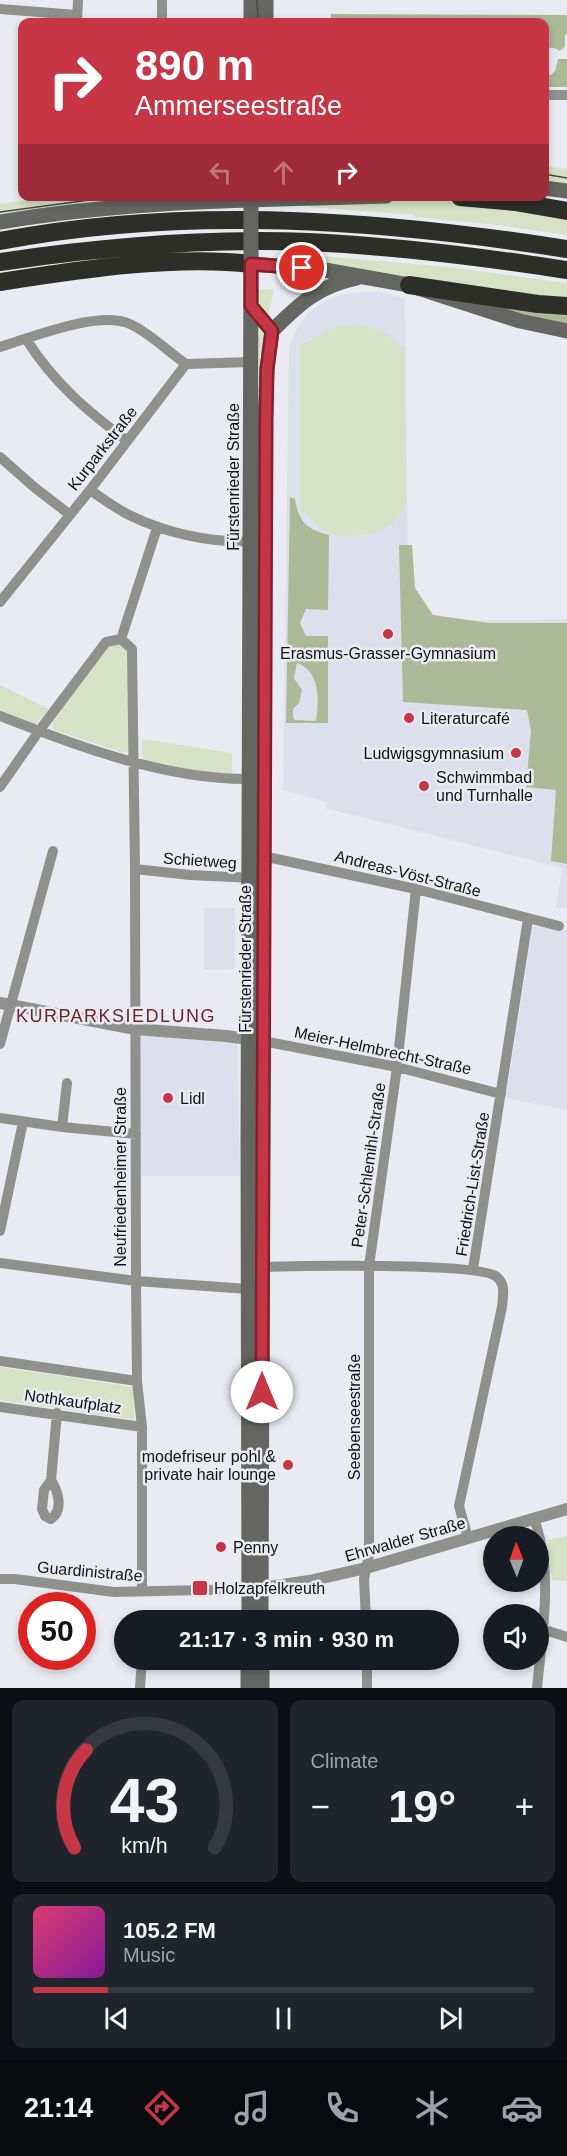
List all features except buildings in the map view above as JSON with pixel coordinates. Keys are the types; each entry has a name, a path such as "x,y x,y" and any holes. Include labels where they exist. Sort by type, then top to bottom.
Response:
{"highway":[{"path":"504,201 567,211"},
{"path":"0,241 116,225 243,220 424,230 567,249"},
{"path":"0,262 81,250 185,242 309,242 413,250 567,270"},
{"path":"0,282 116,267 251,261"},
{"path":"409,285 538,304 567,306"}],"main road":[{"path":"251,0 251,18"},
{"path":"266,0 266,18"},
{"path":"549,189 567,191"},
{"path":"0,222 37,215 137,205 228,201"},
{"name":"Fürstenrieder Straße","path":"251,201 249,779 256,855"},
{"path":"251,261 319,269 409,285 520,321 567,331"},
{"path":"251,306 272,331 313,294 335,284 363,277"},
{"name":"Fürstenrieder Straße","path":"251,1610 255,1589 262,1267 256,1040 256,855 267,369 272,331"},
{"name":"Fürstenrieder Straße","path":"256,1040 248,1289 255,1589 259,1610"},
{"path":"248,1670 248,1688"},
{"path":"262,1670 262,1688"}],"street":[{"path":"77,18 78,0"},
{"path":"162,0 162,18"},
{"path":"0,9 69,18"},
{"path":"549,95 567,95"},
{"path":"0,347 86,322 117,319 137,327 186,363 251,362"},
{"path":"26,339 42,364 69,394 87,411 126,440"},
{"name":"Kurparkstraße","path":"0,602 7,585 90,490 186,363"},
{"path":"0,457 69,514"},
{"path":"90,490 126,514 157,528 200,538 250,542"},
{"path":"0,787 106,642 121,639 157,528"},
{"name":"Neufriedenheimer Straße","path":"121,639 132,649 137,1381 142,1426 142,1592"},
{"path":"0,716 134,762 206,777 249,779"},
{"path":"0,1044 5,1004 53,851"},
{"name":"Andreas-Vöst-Straße","path":"256,855 416,889 559,926"},
{"name":"Schietweg","path":"135,869 256,878"},
{"name":"Peter-Schlemihl-Straße","path":"369,1266 397,1067 416,889"},
{"name":"Friedrich-List-Straße","path":"468,1538 459,1506 504,1290 496,1276 474,1269 528,919"},
{"path":"5,1004 135,1029 256,1040"},
{"name":"Meier-Helmbrecht-Straße","path":"256,1040 397,1067 501,1094"},
{"path":"62,1127 67,1083"},
{"path":"0,1118 136,1134"},
{"path":"0,1231 23,1122"},
{"path":"0,1263 136,1281 248,1289"},
{"path":"262,1267 369,1266 474,1269"},
{"name":"Seebenseestraße","path":"366,1610 364,1580 369,1555 369,1266"},
{"name":"Nothkaufplatz","path":"0,1361 137,1381"},
{"name":"Nothkaufplatz","path":"0,1407 142,1426"},
{"path":"51,1480 57,1413"},
{"name":"Ehrwalder Straße","path":"255,1589 366,1568 567,1509"},
{"path":"534,1519 545,1569 543,1604"},
{"name":"Guardinistraße","path":"0,1579 114,1592 255,1589"},
{"path":"549,1631 567,1636"},
{"path":"140,1688 141,1670"},
{"path":"367,1670 367,1688"},
{"path":"537,1688 539,1670"}],"shaded area":[{"path":"378,291 405,299 408,586 433,621 567,619 567,908 556,908 562,868 325,808 326,802 283,790 289,347 296,330 309,312 326,301 342,294"},
{"path":"204,908 235,908 235,969 204,970"},
{"path":"533,926 567,930 567,1110 506,1098"},
{"path":"136,1033 237,1041 240,1176 137,1176"}],"green space":[{"path":"331,14 567,15 567,34 565,35 565,47 559,51 549,48 549,18 331,18"},
{"path":"558,59 567,59 567,87 549,87 549,75 555,71"},
{"path":"549,167 567,169 567,185 549,183"},
{"path":"21,201 135,201 0,215 0,204"},
{"path":"471,202 567,216 567,235 498,225 414,217 413,215 309,207 309,203"},
{"path":"309,255 449,267 567,283 567,302 309,262"},
{"path":"274,289 260,358 260,396 256,396 257,290"},
{"path":"486,304 567,315 567,326"},
{"path":"349,325 364,326 384,332 400,347 404,347 406,499 397,519 388,526 367,534 343,536 325,531 307,514 300,513 300,344 307,343 328,329"},
{"path":"290,497 295,499 301,519 309,527 329,535 328,610 306,609 300,623 306,636 328,636 328,723 286,723","holes":["297,663 311,673 317,688 316,721 295,720 293,717 293,709 299,703 302,690 294,678"]},
{"path":"399,545 412,545 415,588 433,615 489,623 567,623 567,864 551,861 556,790 526,787 531,730 527,710 403,702"},
{"path":"121,644 129,651 128,752 120,752 52,728 53,722 108,646"},
{"path":"0,685 49,709 35,725 0,712"},
{"path":"142,739 232,753 232,774 230,776 148,762 143,758"},
{"path":"0,1367 134,1387 134,1420 0,1400"},
{"path":"567,1536 567,1581 552,1580 549,1540"}],"tram line":[{"path":"257,0 258,18"},
{"path":"549,175 567,178"},
{"path":"0,212 82,201"}],"place":[{"name":"Erasmus-Grasser-Gymnasium","path":"388,634"},
{"name":"Literaturcafé","path":"409,718"},
{"name":"Ludwigsgymnasium","path":"516,753"},
{"name":"Schwimmbad und Turnhalle","path":"424,786"},
{"name":"Lidl","path":"168,1098"},
{"name":"modefriseur pohl & private hair lounge","path":"288,1465"},
{"name":"Penny","path":"221,1547"},
{"name":"Holzapfelkreuth","path":"200,1588"}],"district":[{"name":"KURPARKSIEDLUNG","path":"116,1016"}],"route":[{"path":"262,1392 266,422 267,369 272,331 251,306 251,264 302,268"}]}
